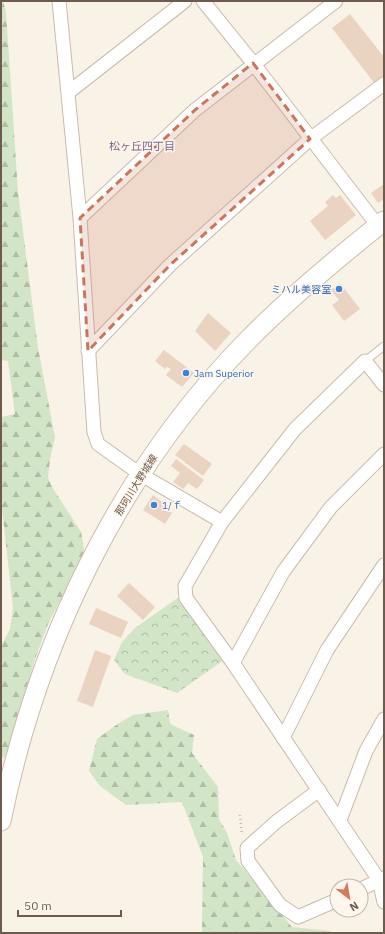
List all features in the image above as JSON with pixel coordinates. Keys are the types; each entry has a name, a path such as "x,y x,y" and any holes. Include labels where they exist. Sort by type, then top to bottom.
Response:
{"main road":[{"name":"那珂川大野城線","path":"1,821 9,769 41,675 66,610 80,580 140,474 196,398 246,342 303,288 382,227"}],"street":[{"path":"59,1 80,218 94,432 98,444 140,474 222,522"},
{"path":"69,92 185,1"},
{"path":"203,1 310,139 382,227"},
{"path":"80,218 195,110 336,1"},
{"path":"88,351 170,265 310,139 384,84"},
{"path":"384,385 365,361 295,429 222,522 185,586 186,598 233,663 381,879 384,902"},
{"path":"233,663 283,572 331,507 384,454"},
{"path":"283,738 327,650 384,565"},
{"path":"340,820 366,751 384,720"},
{"path":"319,790 276,822 247,848 248,861 280,905 298,917 329,903"},
{"path":"369,884 381,879"}],"lane":[{"path":"365,361 384,346"}],"path":[{"path":"240,815 241,831 247,848"}],"highlighted area":[{"path":"253,63 310,139 170,265 88,351 80,218 195,110"}],"green space":[{"path":"1,1 3,1 6,12 18,192 38,348 55,437 50,459 48,478 52,487 81,532 84,549 82,559 48,624 35,659 11,752 6,757 1,758 1,646 10,629 13,608 1,499 1,417 15,414 8,361 1,360"},
{"path":"179,597 224,660 177,693 125,674 114,660 122,642 135,628"},
{"path":"168,710 170,724 194,735 192,753 218,787 219,819 227,833 236,860 292,927 330,931 331,933 202,933 203,857 182,802 126,805 100,786 89,771 97,739 133,715"}],"building":[{"path":"350,14 384,57 384,76 375,84 332,28"},
{"path":"384,184 384,199 378,203 371,193"},
{"path":"333,195 336,198 340,195 356,215 325,240 310,221 328,206 325,202"},
{"path":"340,283 360,309 344,321 332,305 339,300 331,290"},
{"path":"208,313 231,333 215,351 195,331"},
{"path":"164,350 194,373 182,387 166,375 171,369 167,367 165,369 155,361"},
{"path":"184,444 212,464 203,476 175,455"},
{"path":"176,459 204,480 197,489 188,483 183,489 173,482 180,473 171,466"},
{"path":"153,495 170,508 169,511 172,513 165,524 143,510"},
{"path":"129,583 155,607 143,620 117,596"},
{"path":"96,608 128,622 121,638 89,624"},
{"path":"95,650 111,656 93,707 77,701"}],"place":[{"name":"ミハル美容室","path":"339,289"},
{"name":"Jam Superior","path":"186,373"},
{"name":"1/ｆ","path":"154,505"}],"district":[{"name":"松ヶ丘四丁目","path":"142,146"}]}
